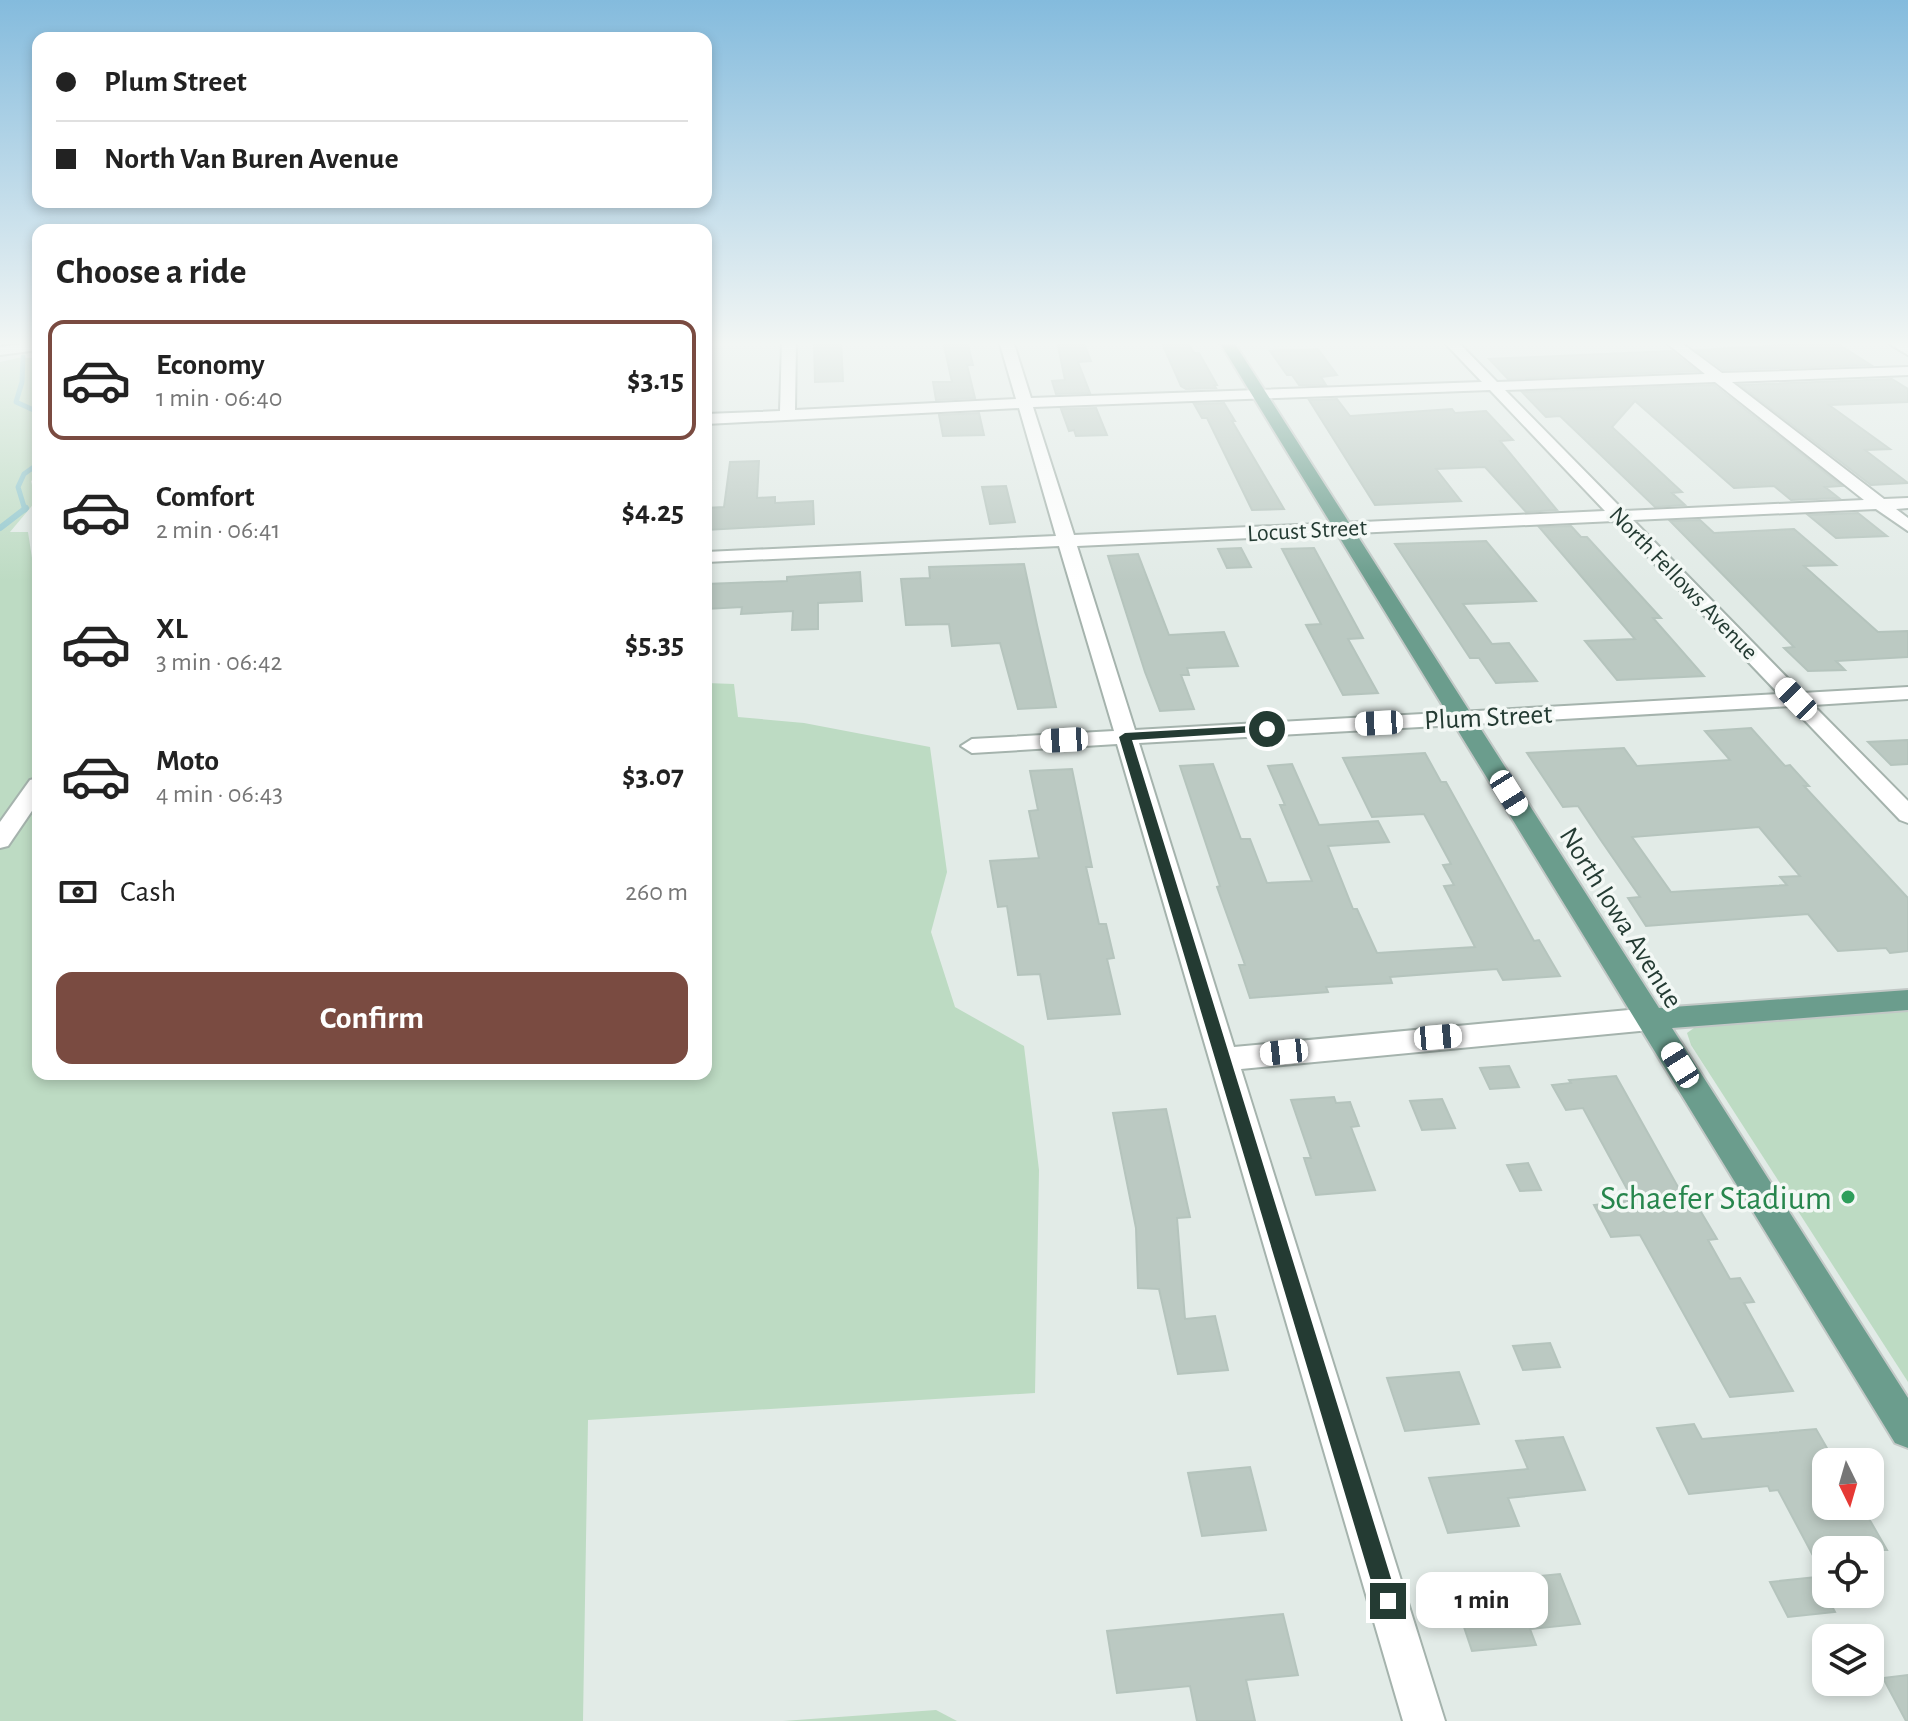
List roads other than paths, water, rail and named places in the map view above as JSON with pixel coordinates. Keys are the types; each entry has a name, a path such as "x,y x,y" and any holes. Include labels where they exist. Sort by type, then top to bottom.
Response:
{"main road":[{"name":"North Iowa Avenue","path":"1276,421 1908,1430"},
{"path":"1650,1019 1908,1000"}],"street":[{"path":"1030,421 1424,1721"},
{"name":"North Fellows Avenue","path":"1527,421 1908,815"},
{"path":"1774,421 1908,526"},
{"name":"Locust Street","path":"712,557 1908,503"},
{"name":"Plum Street","path":"972,746 1908,693"},
{"path":"0,840 32,794"},
{"path":"1223,1059 1650,1019"}],"waterway":[{"path":"25,509 18,487 24,474 32,468"},
{"path":"0,528 25,509"}],"place":[{"name":"Schaefer Stadium","path":"1848,1197"}]}
